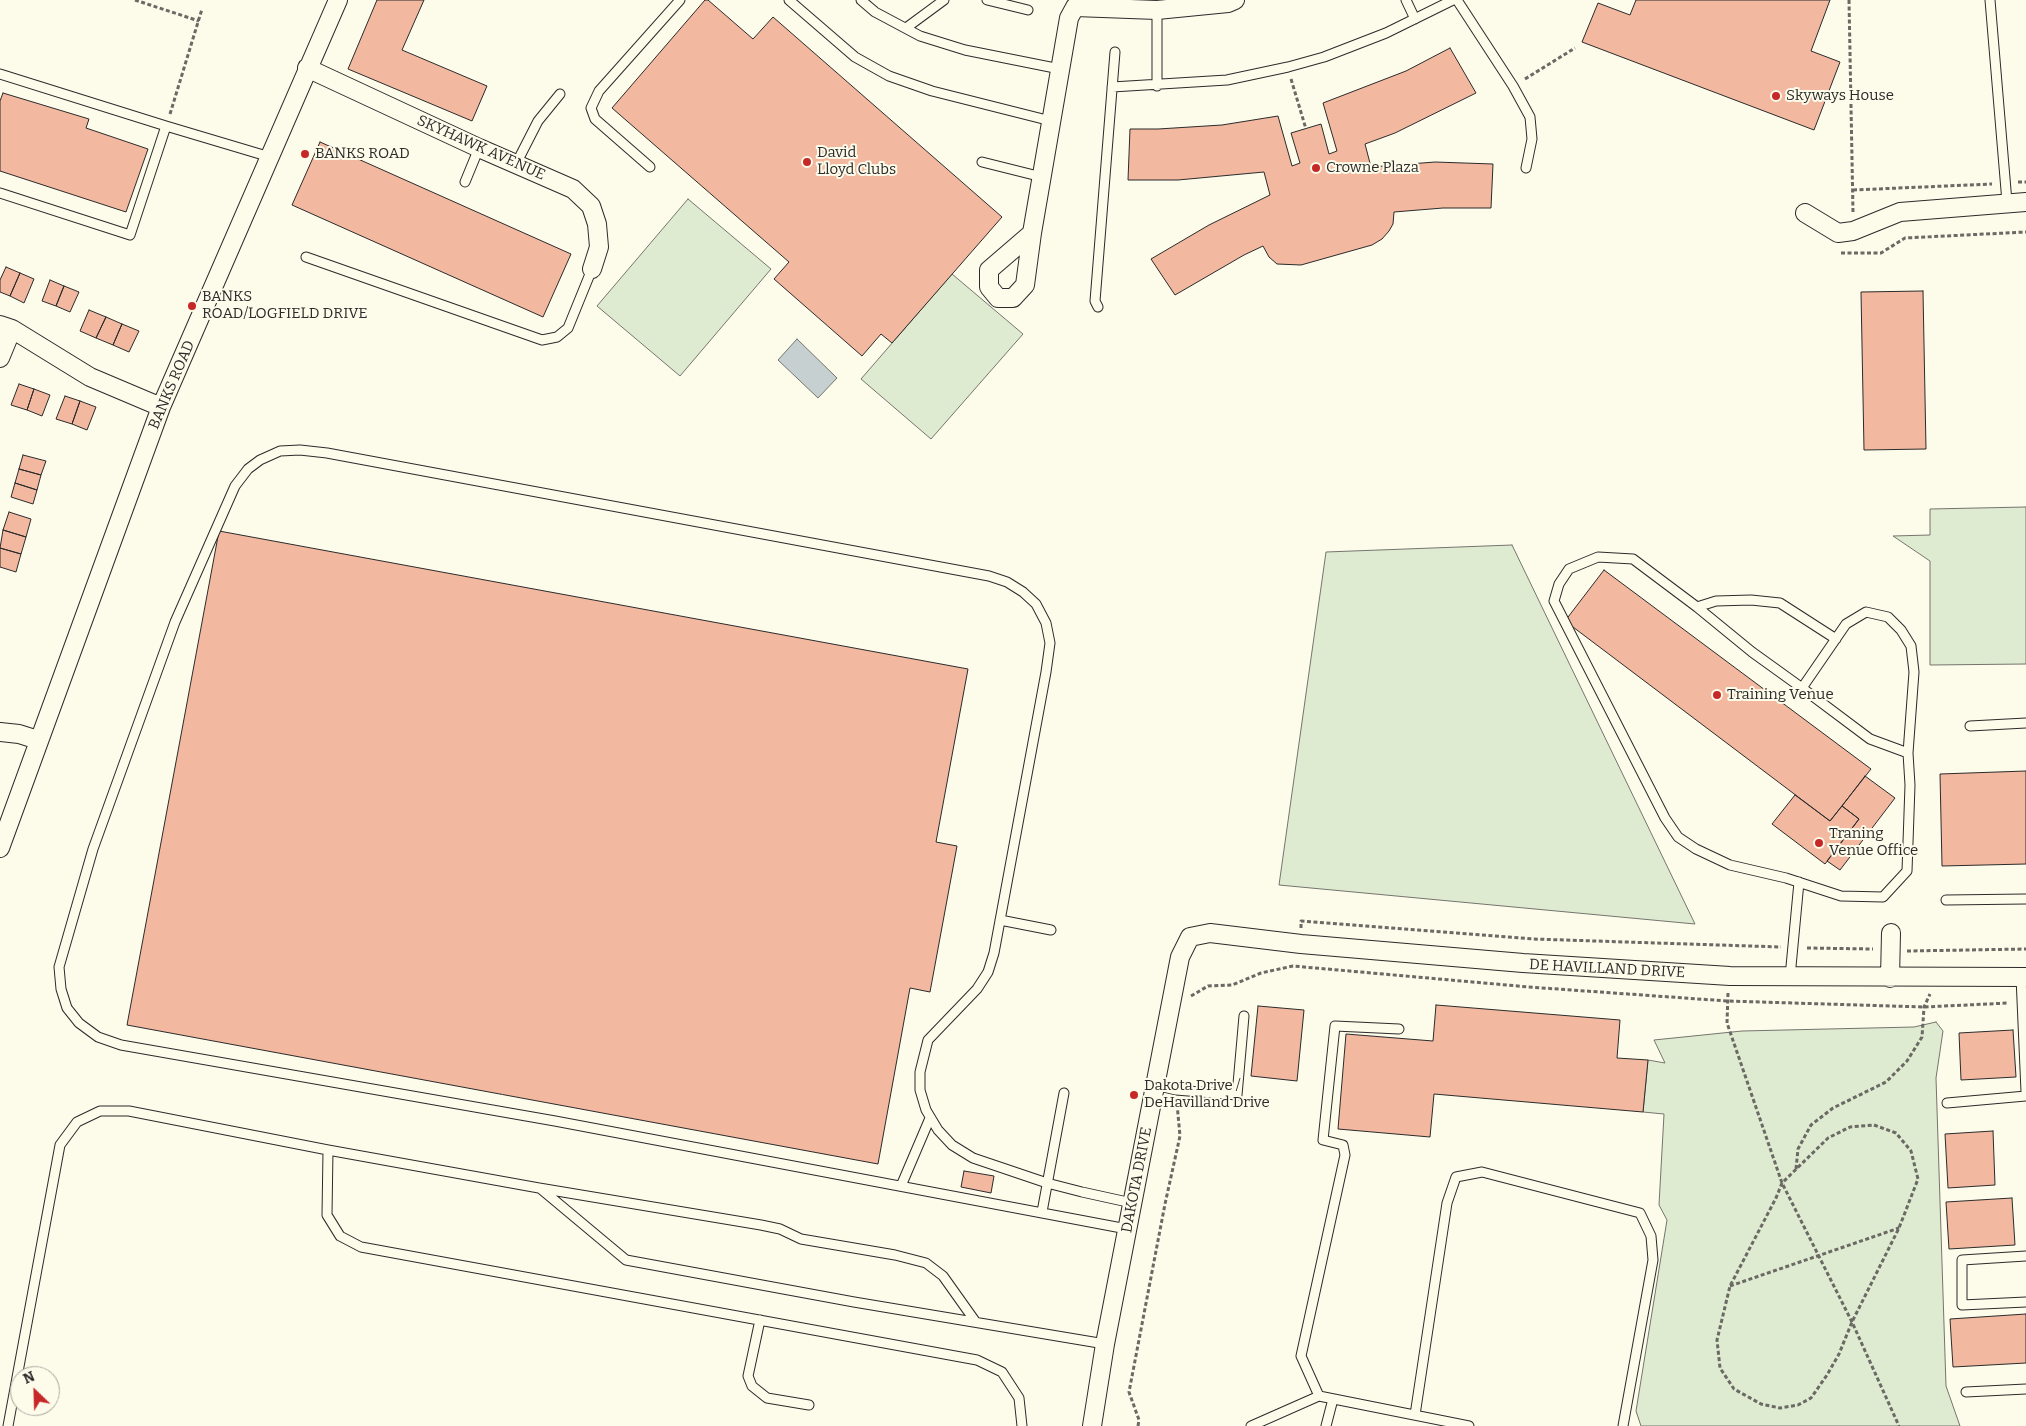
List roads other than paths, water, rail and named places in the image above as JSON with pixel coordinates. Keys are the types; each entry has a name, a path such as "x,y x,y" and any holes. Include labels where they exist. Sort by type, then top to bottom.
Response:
{"street":[{"name":"BANKS ROAD","path":"0,848 161,407 338,0"},
{"path":"1032,233 1069,18 1074,3 1156,10 1228,3 1235,0"},
{"name":"SKYHAWK AVENUE","path":"307,68 479,148 573,189 590,206 597,224 599,247 592,269"},
{"path":"1805,213 1838,233 1854,231 1900,212 2007,202 2026,202"},
{"path":"0,358 6,327 90,377 161,407"},
{"path":"0,732 19,734 38,740"},
{"name":"DE HAVILLAND DRIVE","path":"1190,937 1210,933 1301,944 1522,964 1730,976 2024,977"},
{"name":"DAKOTA DRIVE","path":"1092,1426 1105,1344 1180,957 1190,937"},
{"path":"1890,978 1891,941"}],"lane":[{"path":"650,167 595,119 591,108 598,91 680,0"},
{"path":"789,0 856,57 889,76 932,91 1051,121"},
{"path":"861,0 874,12 920,36 965,50 1060,69"},
{"path":"906,28 944,0"},
{"path":"987,0 1028,10"},
{"path":"1406,0 1415,18"},
{"path":"1112,87 1157,86 1227,80 1288,67 1324,57 1358,44 1452,0"},
{"path":"1457,0 1513,86 1530,117 1532,139 1526,168"},
{"path":"1990,0 2007,202"},
{"path":"1156,10 1157,86"},
{"path":"1098,307 1095,301 1115,52"},
{"path":"0,74 166,126 270,156"},
{"path":"516,164 538,121 560,94"},
{"path":"0,193 130,235 166,126"},
{"path":"465,182 479,148"},
{"path":"982,162 1042,177"},
{"path":"306,257 542,340 557,337 568,328 592,269"},
{"path":"1127,1229 555,1121 121,1045 98,1037 79,1023 67,1008 61,989 59,967 64,948 93,849 175,622 234,486 248,469 260,460 280,451 300,450 327,453 989,576 1007,582 1023,592 1036,604 1046,622 1050,644 994,953 988,972 977,988 928,1040 920,1072 920,1090 926,1110 938,1130 952,1145 973,1158 1047,1183 1132,1203"},
{"path":"1802,688 1846,624 1866,612 1888,617 1901,630 1911,646 1914,672 1908,753 1910,785 1907,871 1883,897 1841,896 1799,882 1730,865 1696,849 1678,837 1665,818 1554,601 1559,584 1569,568 1598,557 1633,559 1697,607 1752,652 1870,739 1908,753"},
{"path":"1697,607 1716,601 1751,600 1780,603 1836,639"},
{"path":"1970,726 2026,723"},
{"path":"1790,977 1799,882"},
{"path":"1946,900 2026,899"},
{"path":"1000,920 1051,930"},
{"path":"2024,977 2022,1003 2026,1092"},
{"path":"1155,1085 1176,1090 1237,1095 1244,1016"},
{"path":"1319,1396 1301,1356 1344,1155 1342,1144 1323,1140 1335,1026 1399,1029"},
{"path":"1042,1212 1064,1092"},
{"path":"1947,1103 2026,1096"},
{"path":"8,1426 60,1145 77,1122 100,1111 129,1111 328,1150 761,1225 780,1229 801,1239 895,1255 926,1263 943,1276 975,1321"},
{"path":"901,1186 930,1118"},
{"path":"328,1150 327,1215 340,1236 361,1247 977,1360 1002,1372 1019,1398 1022,1426"},
{"path":"1415,1415 1447,1203 1456,1177 1482,1172 1640,1213 1651,1236 1652,1260 1623,1426"},
{"path":"539,1188 626,1260 854,1302 1105,1344"},
{"path":"2026,1256 1962,1260 1962,1305 2026,1302"},
{"path":"760,1320 748,1376 752,1386 767,1398 809,1405"},
{"path":"1966,1392 2026,1389"},
{"path":"1251,1426 1319,1396 1469,1426"},
{"path":"1326,1426 1333,1399"}],"place":[{"name":"Skyways House","path":"1776,96"},
{"name":"BANKS ROAD","path":"305,154"},
{"name":"David Lloyd Clubs","path":"807,162"},
{"name":"Crowne Plaza","path":"1316,168"},
{"name":"BANKS ROAD/LOGFIELD DRIVE","path":"192,306"},
{"name":"Training Venue","path":"1717,695"},
{"name":"Traning Venue Office","path":"1819,843"},
{"name":"Dakota Drive / DeHavilland Drive","path":"1134,1095"}]}
